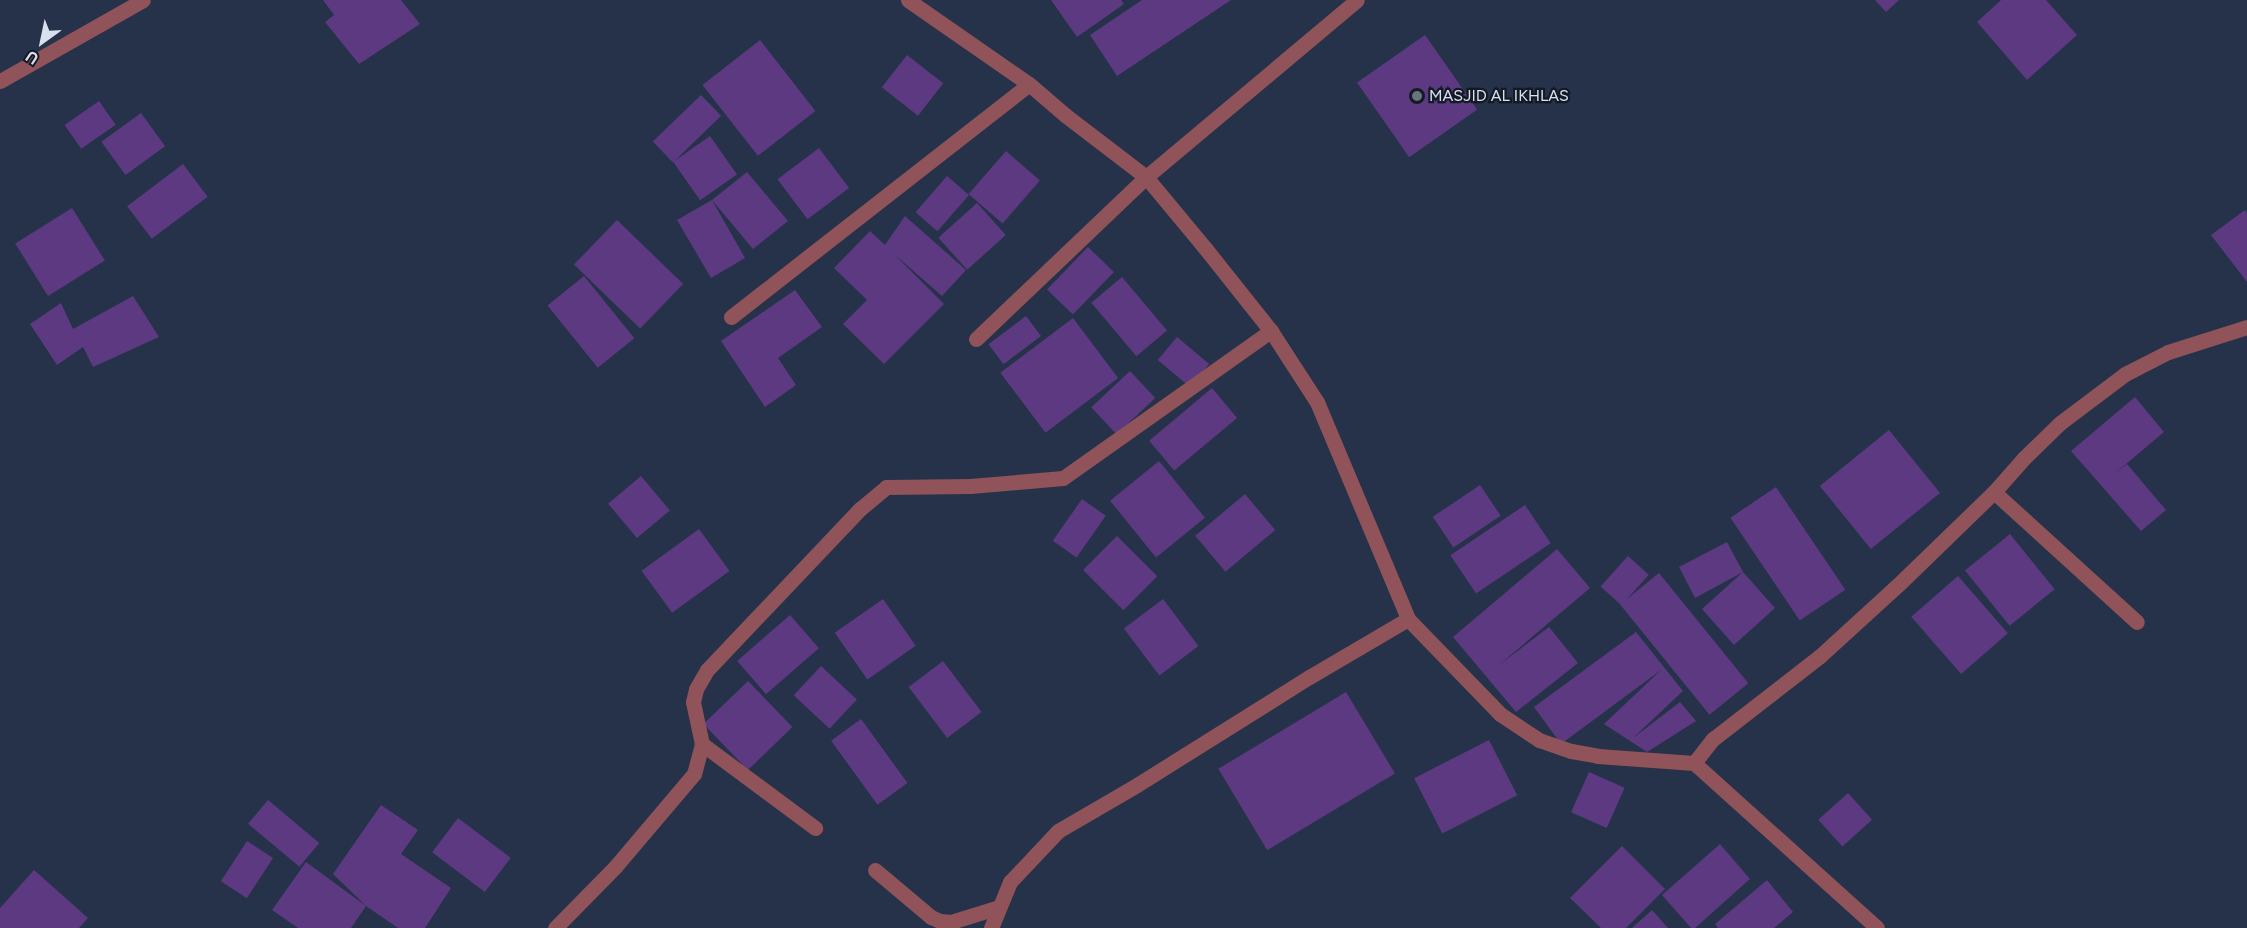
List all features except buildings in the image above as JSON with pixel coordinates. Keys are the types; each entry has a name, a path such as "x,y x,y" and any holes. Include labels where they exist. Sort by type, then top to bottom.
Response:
{"street":[{"path":"0,81 143,0"},
{"path":"908,0 1029,84 1065,115 1146,177 1271,331 1317,402 1408,619 1500,714 1539,740 1571,751 1598,756 1694,763 1876,928"},
{"path":"976,339 1146,177 1357,0"},
{"path":"731,317 1029,84"},
{"path":"1694,763 1713,739 1828,648 1994,492 2024,458 2060,423 2125,374 2168,352 2246,330"},
{"path":"555,928 615,867 694,774 702,744 693,702 696,689 707,669 860,509 886,487 970,486 1063,478 1271,331"},
{"path":"1994,492 2137,622"},
{"path":"991,928 1010,882 1058,831 1137,786 1309,677 1408,619"},
{"path":"702,744 815,828"},
{"path":"874,870 931,917 940,921 951,922 999,908"}],"place":[{"name":"MASJID AL IKHLAS","path":"1417,96"}]}
